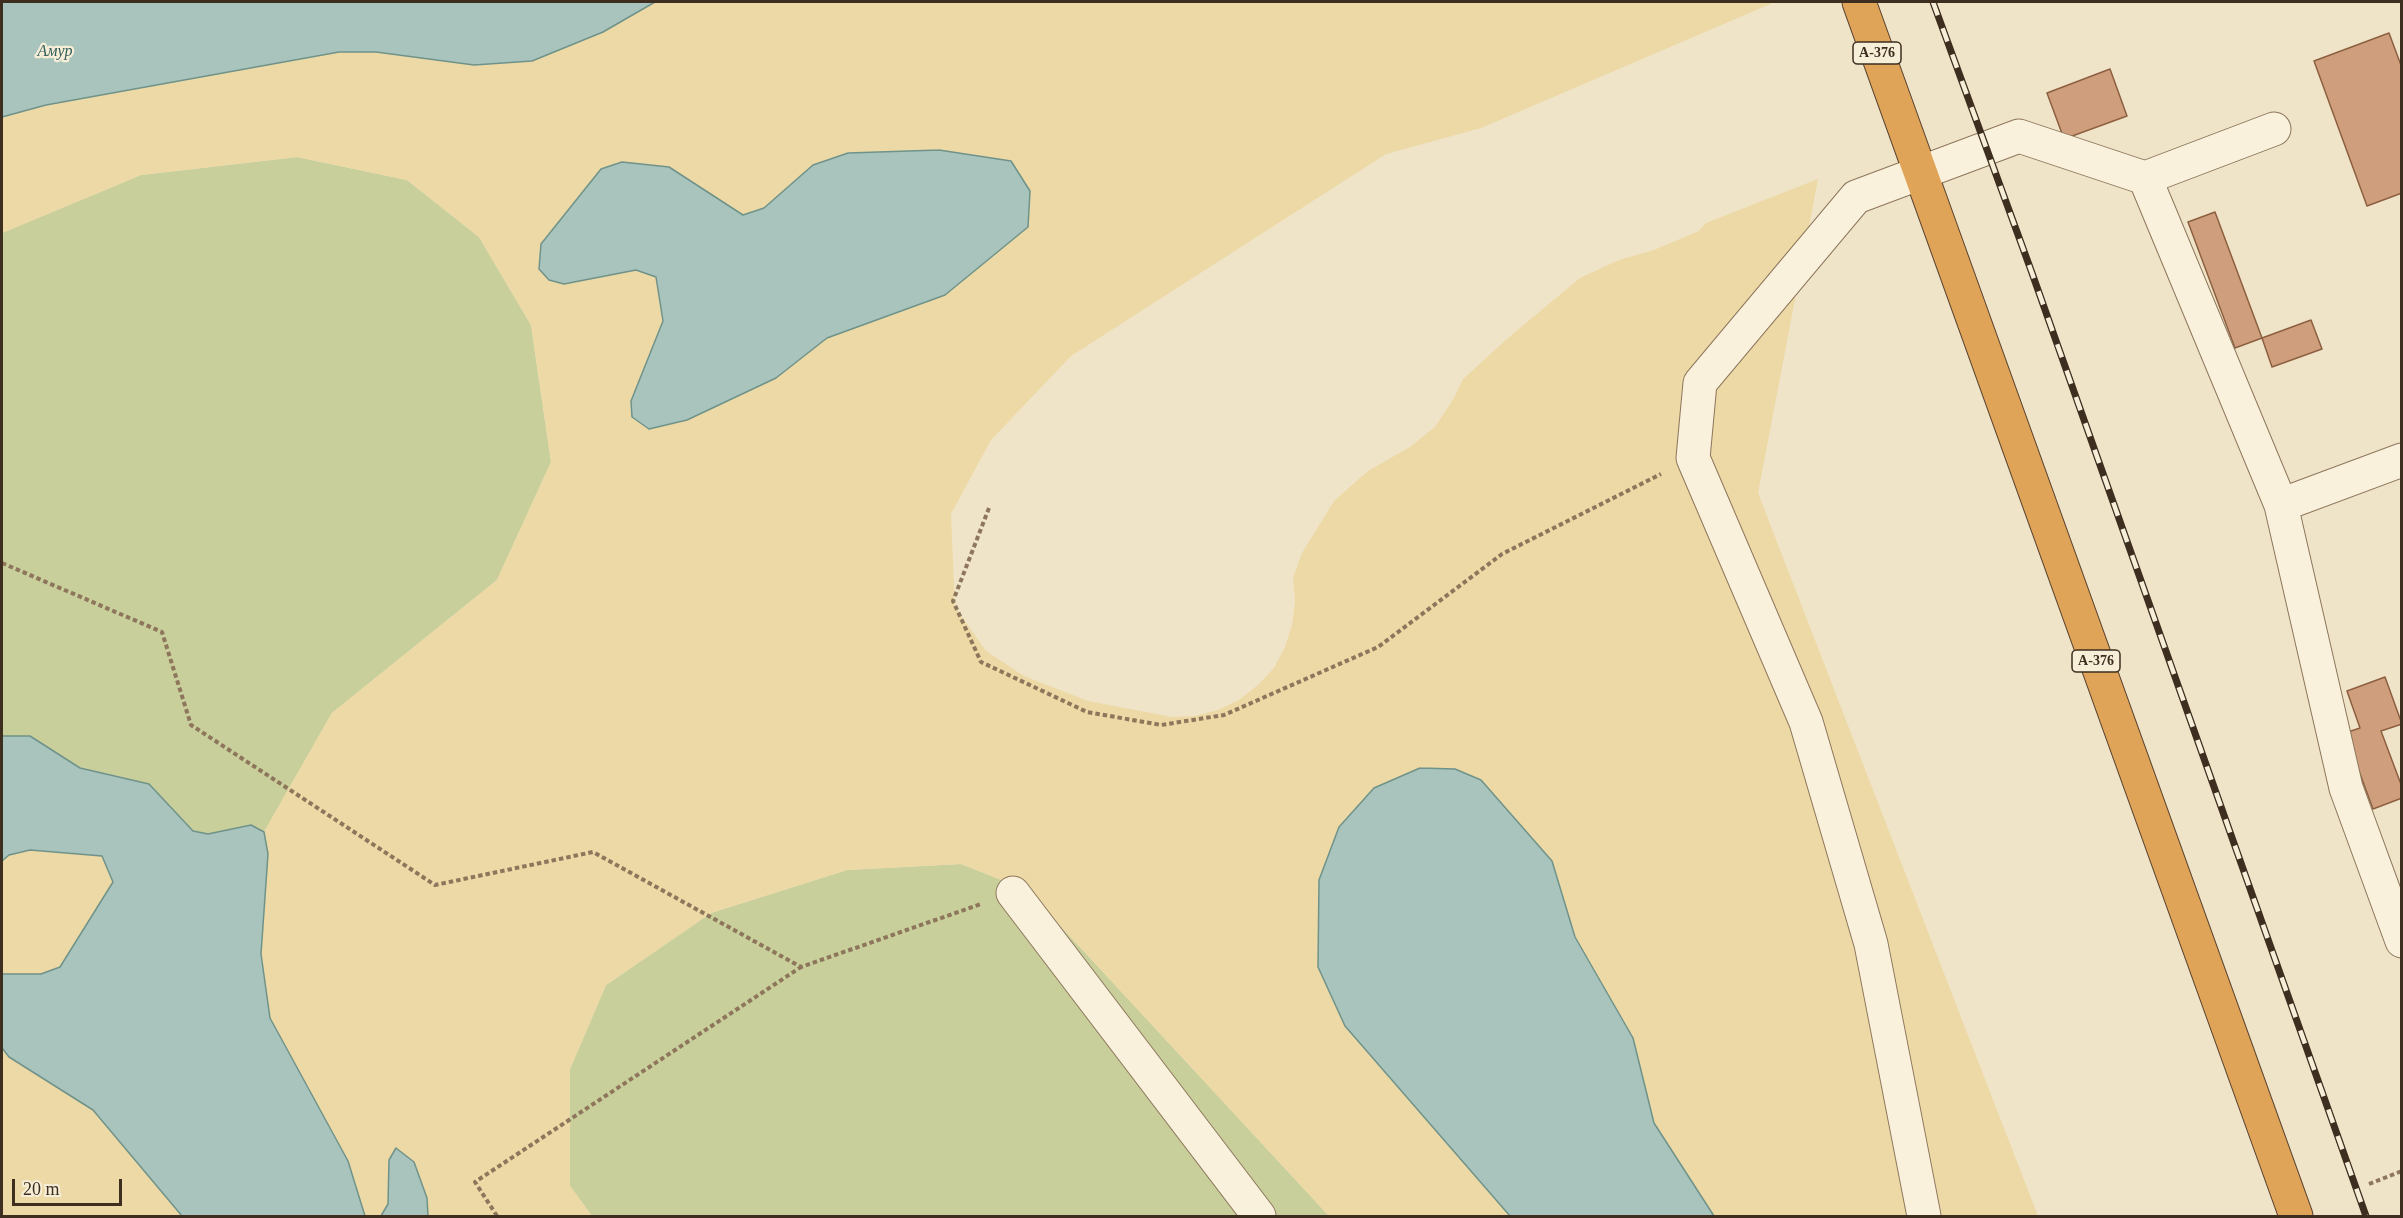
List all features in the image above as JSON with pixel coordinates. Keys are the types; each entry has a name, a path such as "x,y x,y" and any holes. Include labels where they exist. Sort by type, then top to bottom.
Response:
{"highway":[{"name":"А-376","path":"1859,2 2296,1216"}],"lane":[{"path":"1924,1216 1871,944 1806,722 1693,458 1700,383 1856,197 2019,136 2145,178 2274,129"},
{"path":"2145,178 2281,505 2346,788 2402,941"},
{"path":"2281,505 2402,460"},
{"path":"1012,893 1259,1216"}],"path":[{"path":"989,508 952,601 981,662 1087,712 1161,725 1224,715 1377,647 1502,554 1693,458"},
{"path":"2,563 162,632 191,725 435,885 593,852 801,967"},
{"path":"496,1216 475,1182 801,967 1012,893"},
{"path":"2369,1184 2402,1171"}],"green space":[{"path":"297,157 407,180 479,237 531,325 551,462 497,580 332,713 264,832 251,825 208,834 193,831 149,784 80,768 30,736 2,736 2,233 141,175"},
{"path":"961,864 1027,890 1329,1216 592,1216 570,1186 570,1069 606,985 711,913 847,870"}],"sand":[{"path":"655,2 1775,2 1481,128 1386,154 1071,356 991,440 951,514 955,607 986,651 1024,676 1088,701 1172,717 1195,716 1218,710 1239,700 1274,668 1285,647 1292,625 1295,602 1293,578 1302,553 1334,501 1368,471 1410,447 1435,427 1463,379 1508,338 1580,278 1619,260 1654,250 1699,231 1706,223 1818,179 1758,493 2038,1216 1714,1216 1654,1123 1633,1038 1575,937 1552,861 1455,769 1420,768 1374,788 1345,1026 1510,1216 1329,1216 1027,890 961,864 847,870 711,913 606,985 570,1069 570,1186 592,1216 428,1216 427,1198 389,1160 388,1204 381,1216 365,1216 348,1161 270,1018 261,954 268,854 264,832 332,713 497,580 551,462 531,325 479,237 407,180 297,157 141,175 2,233 2,117 46,105 339,52 376,52 603,32"},
{"path":"30,850 102,856 113,882 60,967 41,974 2,974 2,861 9,855"},
{"path":"2,1048 9,1057 93,1110 182,1216 2,1216"}],"water":[{"name":"Амур","path":"2,2 655,2 603,32 532,61 474,65 376,52 339,52 46,105 2,117"},
{"path":"939,150 1011,161 1030,191 1028,227 945,295 827,338 776,378 687,420 649,429 632,417 631,401 663,321 656,277 636,270 564,284 549,280 539,269 541,244 601,169 622,162 669,167 743,215 764,208 813,165 848,153"},
{"path":"2,736 30,736 80,768 149,784 193,831 208,834 251,825 264,832 268,854 261,954 270,1018 348,1161 365,1216 182,1216 93,1110 9,1057 2,1048 2,974 41,974 60,967 113,882 102,856 30,850 9,855 2,861"},
{"path":"1420,768 1455,769 1481,780 1552,861 1575,937 1633,1038 1654,1123 1714,1216 1510,1216 1345,1026 1318,967 1319,880 1339,827 1374,788"},
{"path":"396,1148 414,1162 427,1198 428,1216 381,1216 388,1204 389,1160"}],"building":[{"path":"2389,33 2402,68 2402,193 2367,206 2314,61"},
{"path":"2110,69 2127,116 2064,139 2047,93"},
{"path":"2215,212 2262,338 2235,348 2188,222"},
{"path":"2311,320 2322,349 2272,367 2262,338"},
{"path":"2385,677 2402,724 2381,731 2402,787 2402,798 2373,809 2345,733 2360,728 2347,691"}],"railway":[{"path":"1933,2 2032,273 2366,1216"}]}
